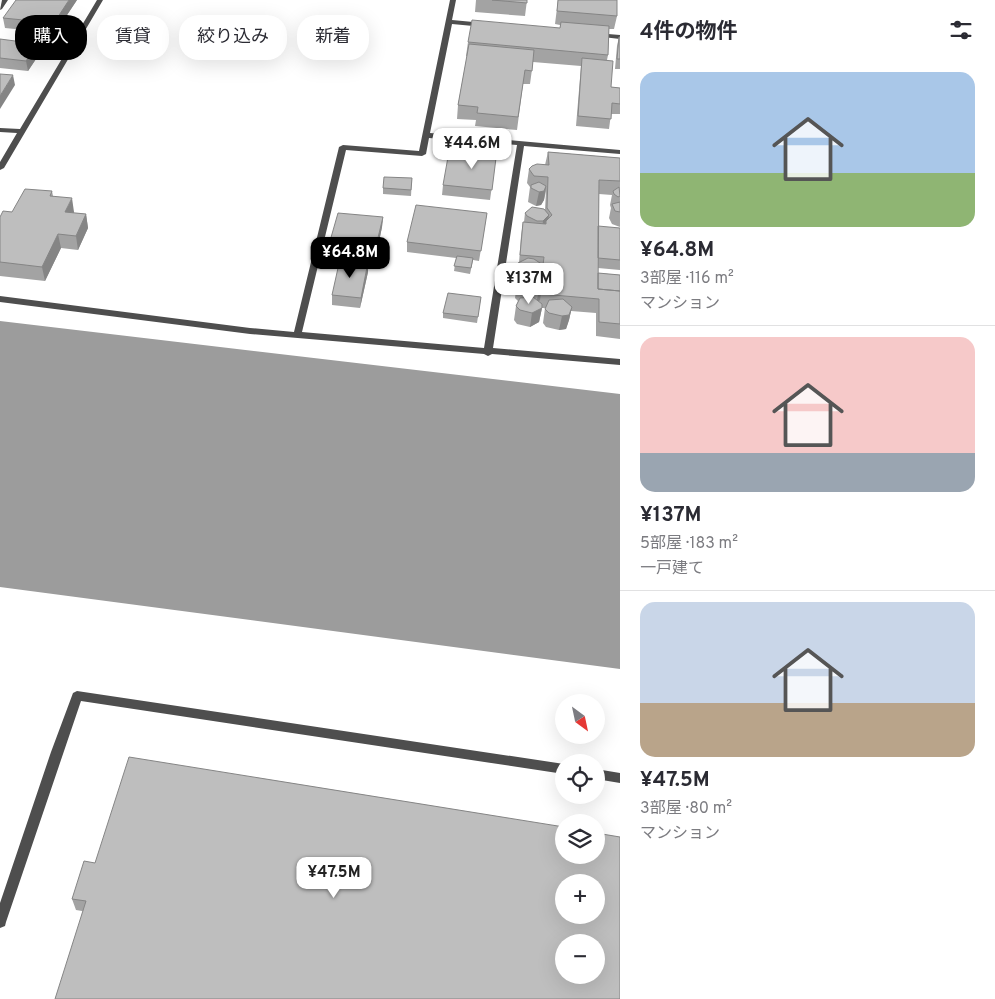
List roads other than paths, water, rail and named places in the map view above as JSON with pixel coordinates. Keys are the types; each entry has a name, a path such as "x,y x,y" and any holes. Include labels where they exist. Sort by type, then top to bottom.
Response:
{"lane":[{"path":"0,8 6,0"},
{"path":"0,168 100,0"},
{"path":"297,336 343,146 422,154 453,0"},
{"path":"449,22 496,26"},
{"path":"592,34 620,36"},
{"path":"0,130 22,131"},
{"path":"426,136 620,152"},
{"path":"488,352 521,144"},
{"path":"0,299 297,336 620,362"},
{"path":"0,922 24,854 50,764 77,696 555,768"},
{"path":"605,776 620,778"}]}
